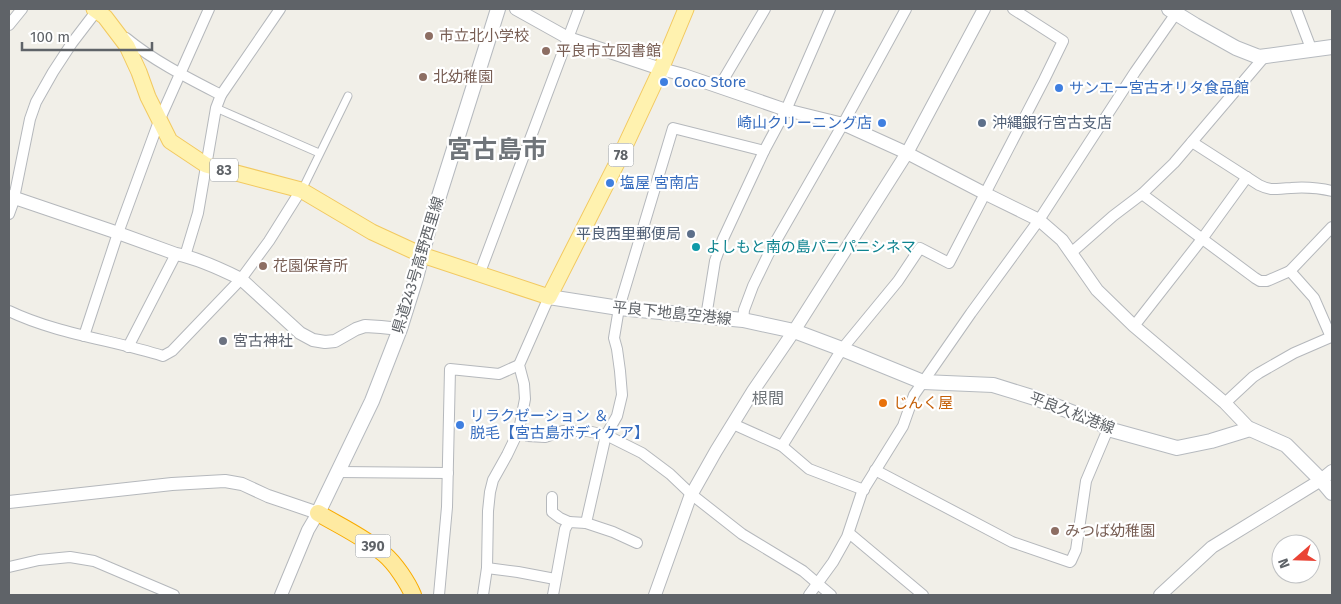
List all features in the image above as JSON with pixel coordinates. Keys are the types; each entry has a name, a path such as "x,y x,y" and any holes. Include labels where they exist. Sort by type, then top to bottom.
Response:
{"highway":[{"name":"390","path":"318,513 386,555 413,595"}],"main road":[{"name":"83","path":"96,9 105,17 127,46 140,72 148,97 170,141 206,165 302,190 372,232 422,255"},
{"name":"県道243号高野西里線","path":"318,513 372,401 400,329 498,9"},
{"name":"78","path":"549,298 614,169 661,69 686,9"},
{"path":"1175,10 1236,48 1259,57 1332,48"},
{"path":"422,255 549,298"},
{"name":"平良下地島空港線","path":"549,298 619,308 742,320 794,330"},
{"name":"平良久松港線","path":"794,330 922,382 993,385 1035,398 1100,423 1108,429 1178,448 1211,441 1250,429"},
{"path":"1250,429 1286,446 1327,475 1332,493"}],"street":[{"path":"9,25 22,9"},
{"path":"9,214 11,197 36,102 53,72 96,9"},
{"path":"84,336 118,233 160,121 209,9"},
{"path":"128,347 180,255 198,213 216,108 221,95 280,9"},
{"path":"516,9 568,38 786,110 843,124 907,153 984,194 1039,220 1062,240 1097,290 1134,326 1224,402 1250,429"},
{"path":"479,275 580,9"},
{"path":"719,87 765,9"},
{"path":"706,317 715,262 723,239 764,151 786,110 830,9"},
{"path":"742,320 753,286 769,253 906,9"},
{"path":"655,595 691,494 733,424 907,153 984,9"},
{"path":"782,446 842,349 898,281 920,248 949,263 1063,40 1013,9"},
{"path":"1296,9 1312,50"},
{"path":"809,595 833,562 848,532 864,490 903,426 914,396 922,382 1039,220 1175,10"},
{"path":"115,29 150,56 180,75 221,95"},
{"path":"1071,253 1113,216 1142,194 1174,163 1266,56"},
{"path":"9,311 40,323 84,336 144,349 163,356 172,351 241,279 269,241 302,190 348,96"},
{"path":"216,108 319,153"},
{"path":"586,523 606,435 617,416 622,395 614,338 619,308 673,128 764,151"},
{"path":"1192,142 1269,190 1292,187 1332,191"},
{"path":"1134,326 1202,239 1247,176"},
{"path":"1142,194 1260,281 1267,281 1290,270 1332,227"},
{"path":"11,197 180,255 241,279 300,333 313,340 335,341 365,326 400,329"},
{"path":"1224,402 1259,372 1294,353 1331,337 1314,298 1290,270"},
{"path":"483,595 487,568 490,492 493,480 520,430 525,399 524,384 519,365 549,298"},
{"path":"439,595 448,473 450,369 499,374 519,365"},
{"path":"733,424 782,446 809,469 864,490"},
{"path":"875,470 1012,542 1070,562 1076,550 1086,481 1108,429"},
{"path":"520,430 528,436 544,437 562,431 587,431 606,435 642,453 742,534 803,571 831,595"},
{"path":"338,472 448,473"},
{"path":"1160,595 1212,548 1327,475"},
{"path":"9,502 172,484 225,481 242,484 268,496 318,513 308,530 281,595"},
{"path":"552,497 552,512 560,518 569,522 586,523 637,543"},
{"path":"552,595 564,529 569,522"},
{"path":"848,532 923,595"},
{"path":"9,567 39,560 70,557 94,561 174,595"},
{"path":"487,568 555,579"}],"place":[{"name":"市立北小学校","path":"429,36"},
{"name":"平良市立図書館","path":"546,51"},
{"name":"北幼稚園","path":"423,77"},
{"name":"Coco Store","path":"664,82"},
{"name":"サンエー宮古オリタ食品館","path":"1059,88"},
{"name":"崎山クリーニング店","path":"882,123"},
{"name":"沖縄銀行宮古支店","path":"982,123"},
{"name":"塩屋 宮南店","path":"610,183"},
{"name":"平良西里郵便局","path":"691,234"},
{"name":"よしもと南の島パニパニシネマ","path":"696,247"},
{"name":"花園保育所","path":"263,266"},
{"name":"宮古神社","path":"223,341"},
{"name":"じんく屋","path":"883,403"},
{"name":"リラクゼーション ＆ 脱毛【宮古島ボディケア】","path":"460,425"},
{"name":"みつば幼稚園","path":"1055,531"}],"district":[{"name":"宮古島市","path":"497,150"},
{"name":"根間","path":"768,398"}]}
